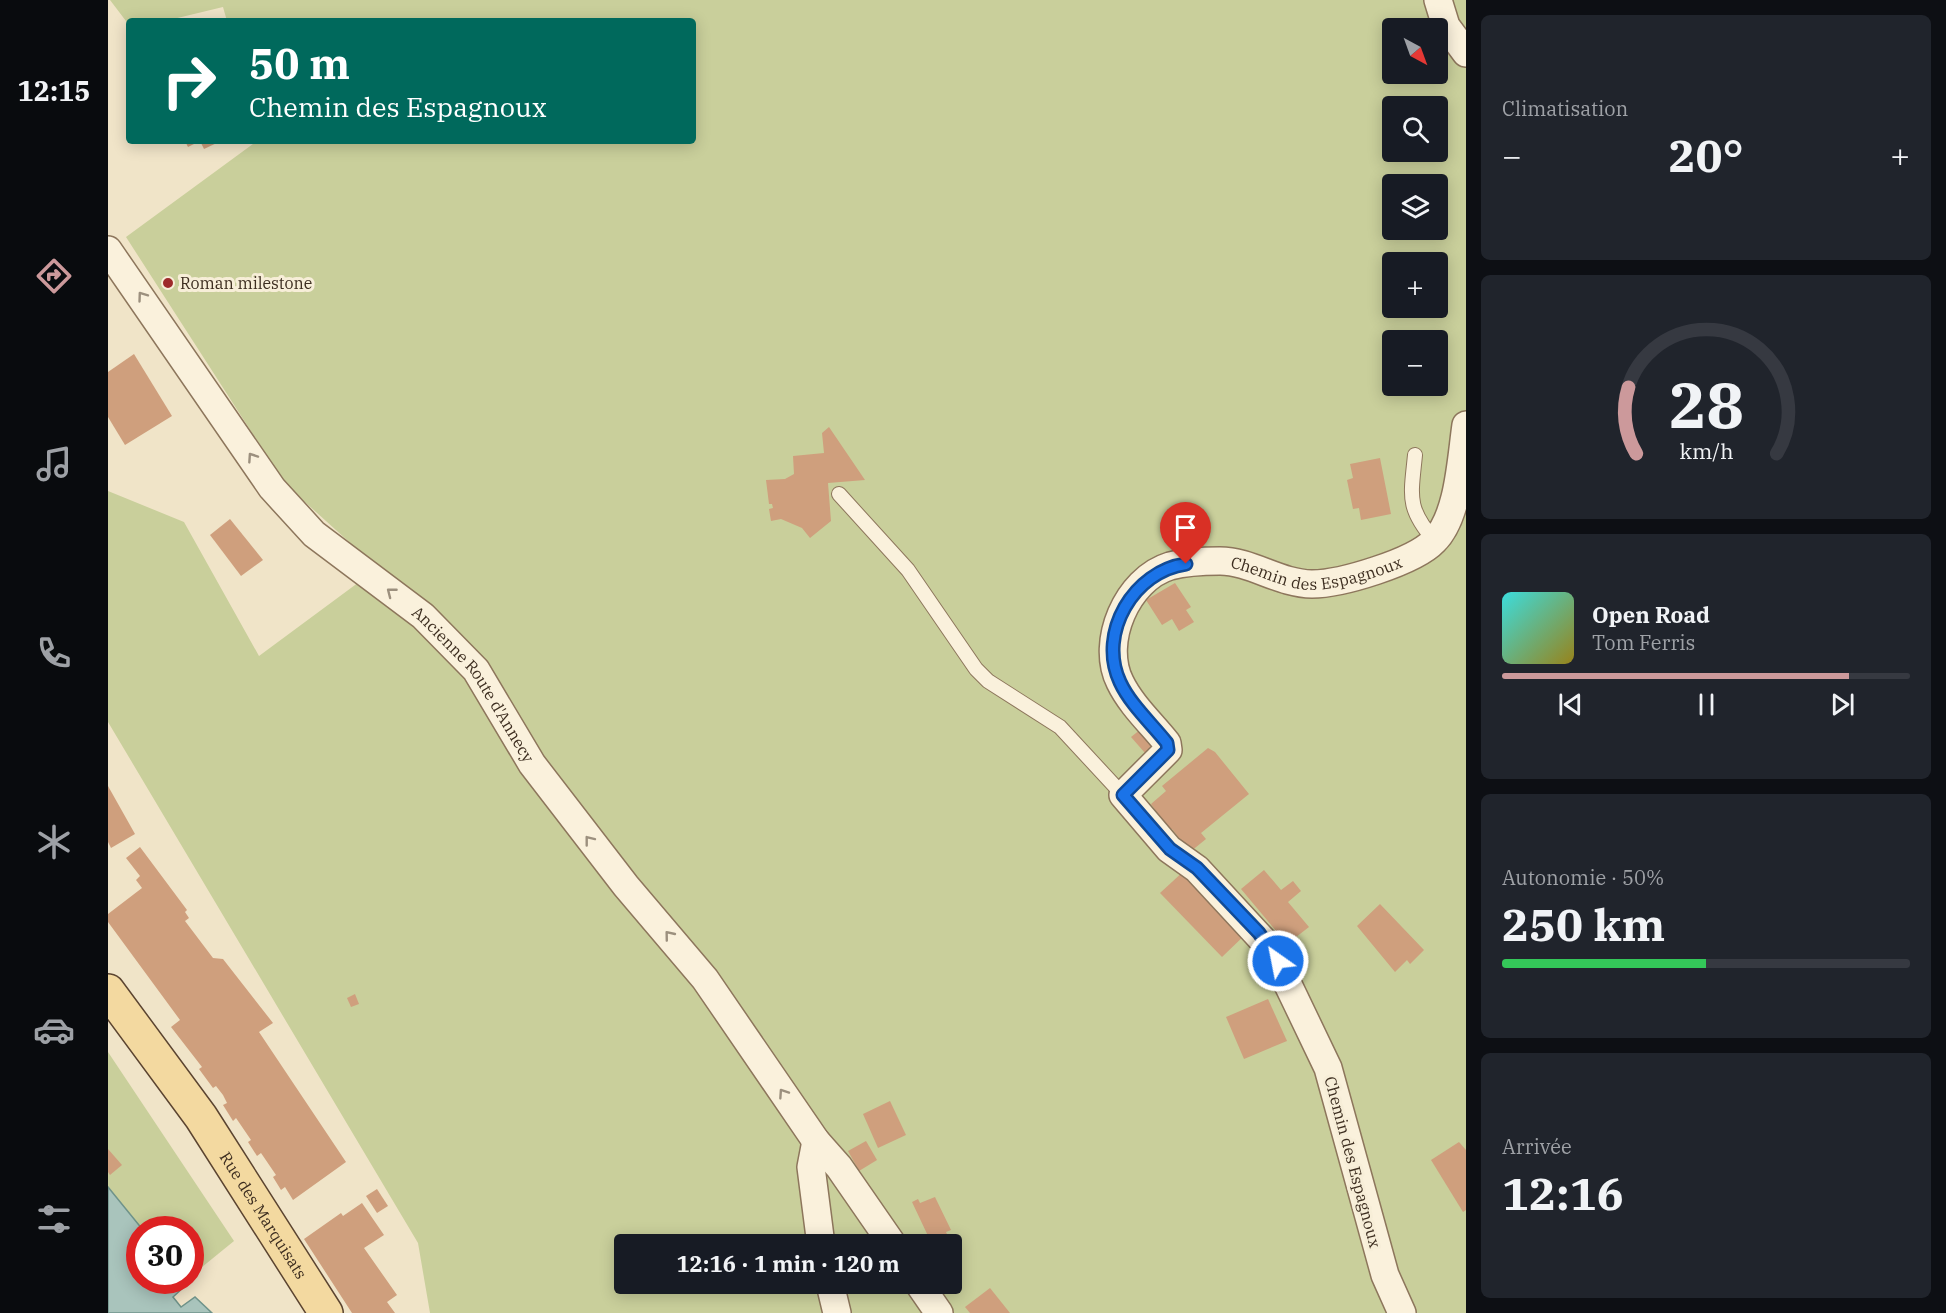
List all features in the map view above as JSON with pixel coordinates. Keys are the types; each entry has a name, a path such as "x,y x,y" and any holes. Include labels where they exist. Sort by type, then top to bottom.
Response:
{"main road":[{"name":"Rue des Marquisats","path":"108,991 201,1117 326,1313"}],"street":[{"path":"1438,0 1446,26 1466,53"},
{"name":"Ancienne Route d'Annecy","path":"108,250 272,488 314,534 423,616 476,670 532,764 626,886 705,979 816,1141 839,1167 885,1234"},
{"path":"1435,541 1445,527 1455,496 1466,425"},
{"name":"Chemin des Espagnoux","path":"1402,1313 1382,1266 1328,1068 1271,949 1197,868 1170,849 1123,795 1168,750 1167,743 1119,681 1114,652 1120,617 1133,593 1152,574 1170,566 1223,561 1283,579 1310,584 1331,583 1357,577 1421,552 1435,541"},
{"path":"816,1141 811,1167 820,1234"},
{"path":"832,1294 837,1313"},
{"path":"926,1294 939,1313"}],"lane":[{"path":"1415,454 1411,499 1417,520 1435,541"},
{"path":"839,494 908,570 975,669 988,681 1060,727 1123,795"}],"green space":[{"path":"110,0 1466,0 1466,1313 430,1313 418,1243 108,722 108,491 184,522 259,656 378,568 285,484 126,237 253,144 696,144 696,18 226,18 223,7 177,18 126,18 126,21"},
{"path":"108,1052 234,1241 204,1265 204,1216 132,1216 108,1187"}],"water":[{"path":"108,1187 132,1216 126,1216 126,1294 176,1294 173,1297 181,1307 195,1297 212,1313 108,1313"}],"building":[{"path":"202,144 215,144 204,149"},
{"path":"134,354 172,416 125,445 108,417 108,372"},
{"path":"829,427 865,480 828,483 831,521 810,538 802,528 781,519 771,521 769,509 773,508 772,504 769,504 766,480 785,479 794,474 793,456 824,453 822,433"},
{"path":"1380,458 1391,514 1361,520 1359,508 1353,509 1347,480 1353,478 1350,464"},
{"path":"230,519 263,560 241,576 210,535"},
{"path":"1175,583 1191,607 1186,610 1194,622 1179,631 1172,619 1162,625 1146,600"},
{"path":"1146,725 1159,740 1145,753 1131,737"},
{"path":"1208,748 1215,752 1249,794 1201,833 1206,839 1190,852 1172,829 1166,833 1153,818 1158,814 1151,804 1166,791 1162,786"},
{"path":"108,786 135,834 111,848 108,842"},
{"path":"140,847 187,910 185,912 189,918 185,921 213,958 223,959 273,1023 259,1032 346,1162 293,1200 285,1187 281,1190 273,1177 276,1175 261,1153 257,1156 248,1142 251,1140 236,1118 233,1121 223,1105 227,1103 223,1095 216,1086 213,1088 199,1069 202,1067 171,1027 180,1020 108,922 108,914 142,888 136,880 140,876 126,858"},
{"path":"1185,870 1248,932 1222,957 1160,893"},
{"path":"1264,870 1281,890 1293,881 1301,891 1288,902 1309,927 1287,944 1241,889"},
{"path":"1380,904 1424,950 1410,964 1407,960 1395,972 1357,926"},
{"path":"355,994 359,1004 351,1007 347,998"},
{"path":"1268,999 1287,1041 1244,1059 1226,1017"},
{"path":"890,1101 906,1135 878,1148 863,1114"},
{"path":"866,1141 877,1160 859,1171 848,1151"},
{"path":"1459,1142 1466,1150 1466,1210 1463,1212 1431,1160"},
{"path":"108,1149 122,1165 110,1175 108,1172"},
{"path":"377,1189 388,1206 377,1213 366,1196"},
{"path":"935,1197 951,1230 946,1232 947,1234 927,1234 912,1202 918,1199 920,1203"},
{"path":"362,1203 384,1235 364,1248 397,1295 387,1302 395,1313 352,1313 304,1239 341,1213 343,1216"},
{"path":"990,1288 1010,1313 970,1313 965,1307"}],"place":[{"name":"Roman milestone","path":"168,283"}],"route":[{"path":"1186,564 1170,566 1152,574 1133,593 1120,617 1114,652 1119,681 1167,743 1168,750 1164,757 1123,795 1170,849 1197,868 1259,933 1278,961"}]}
